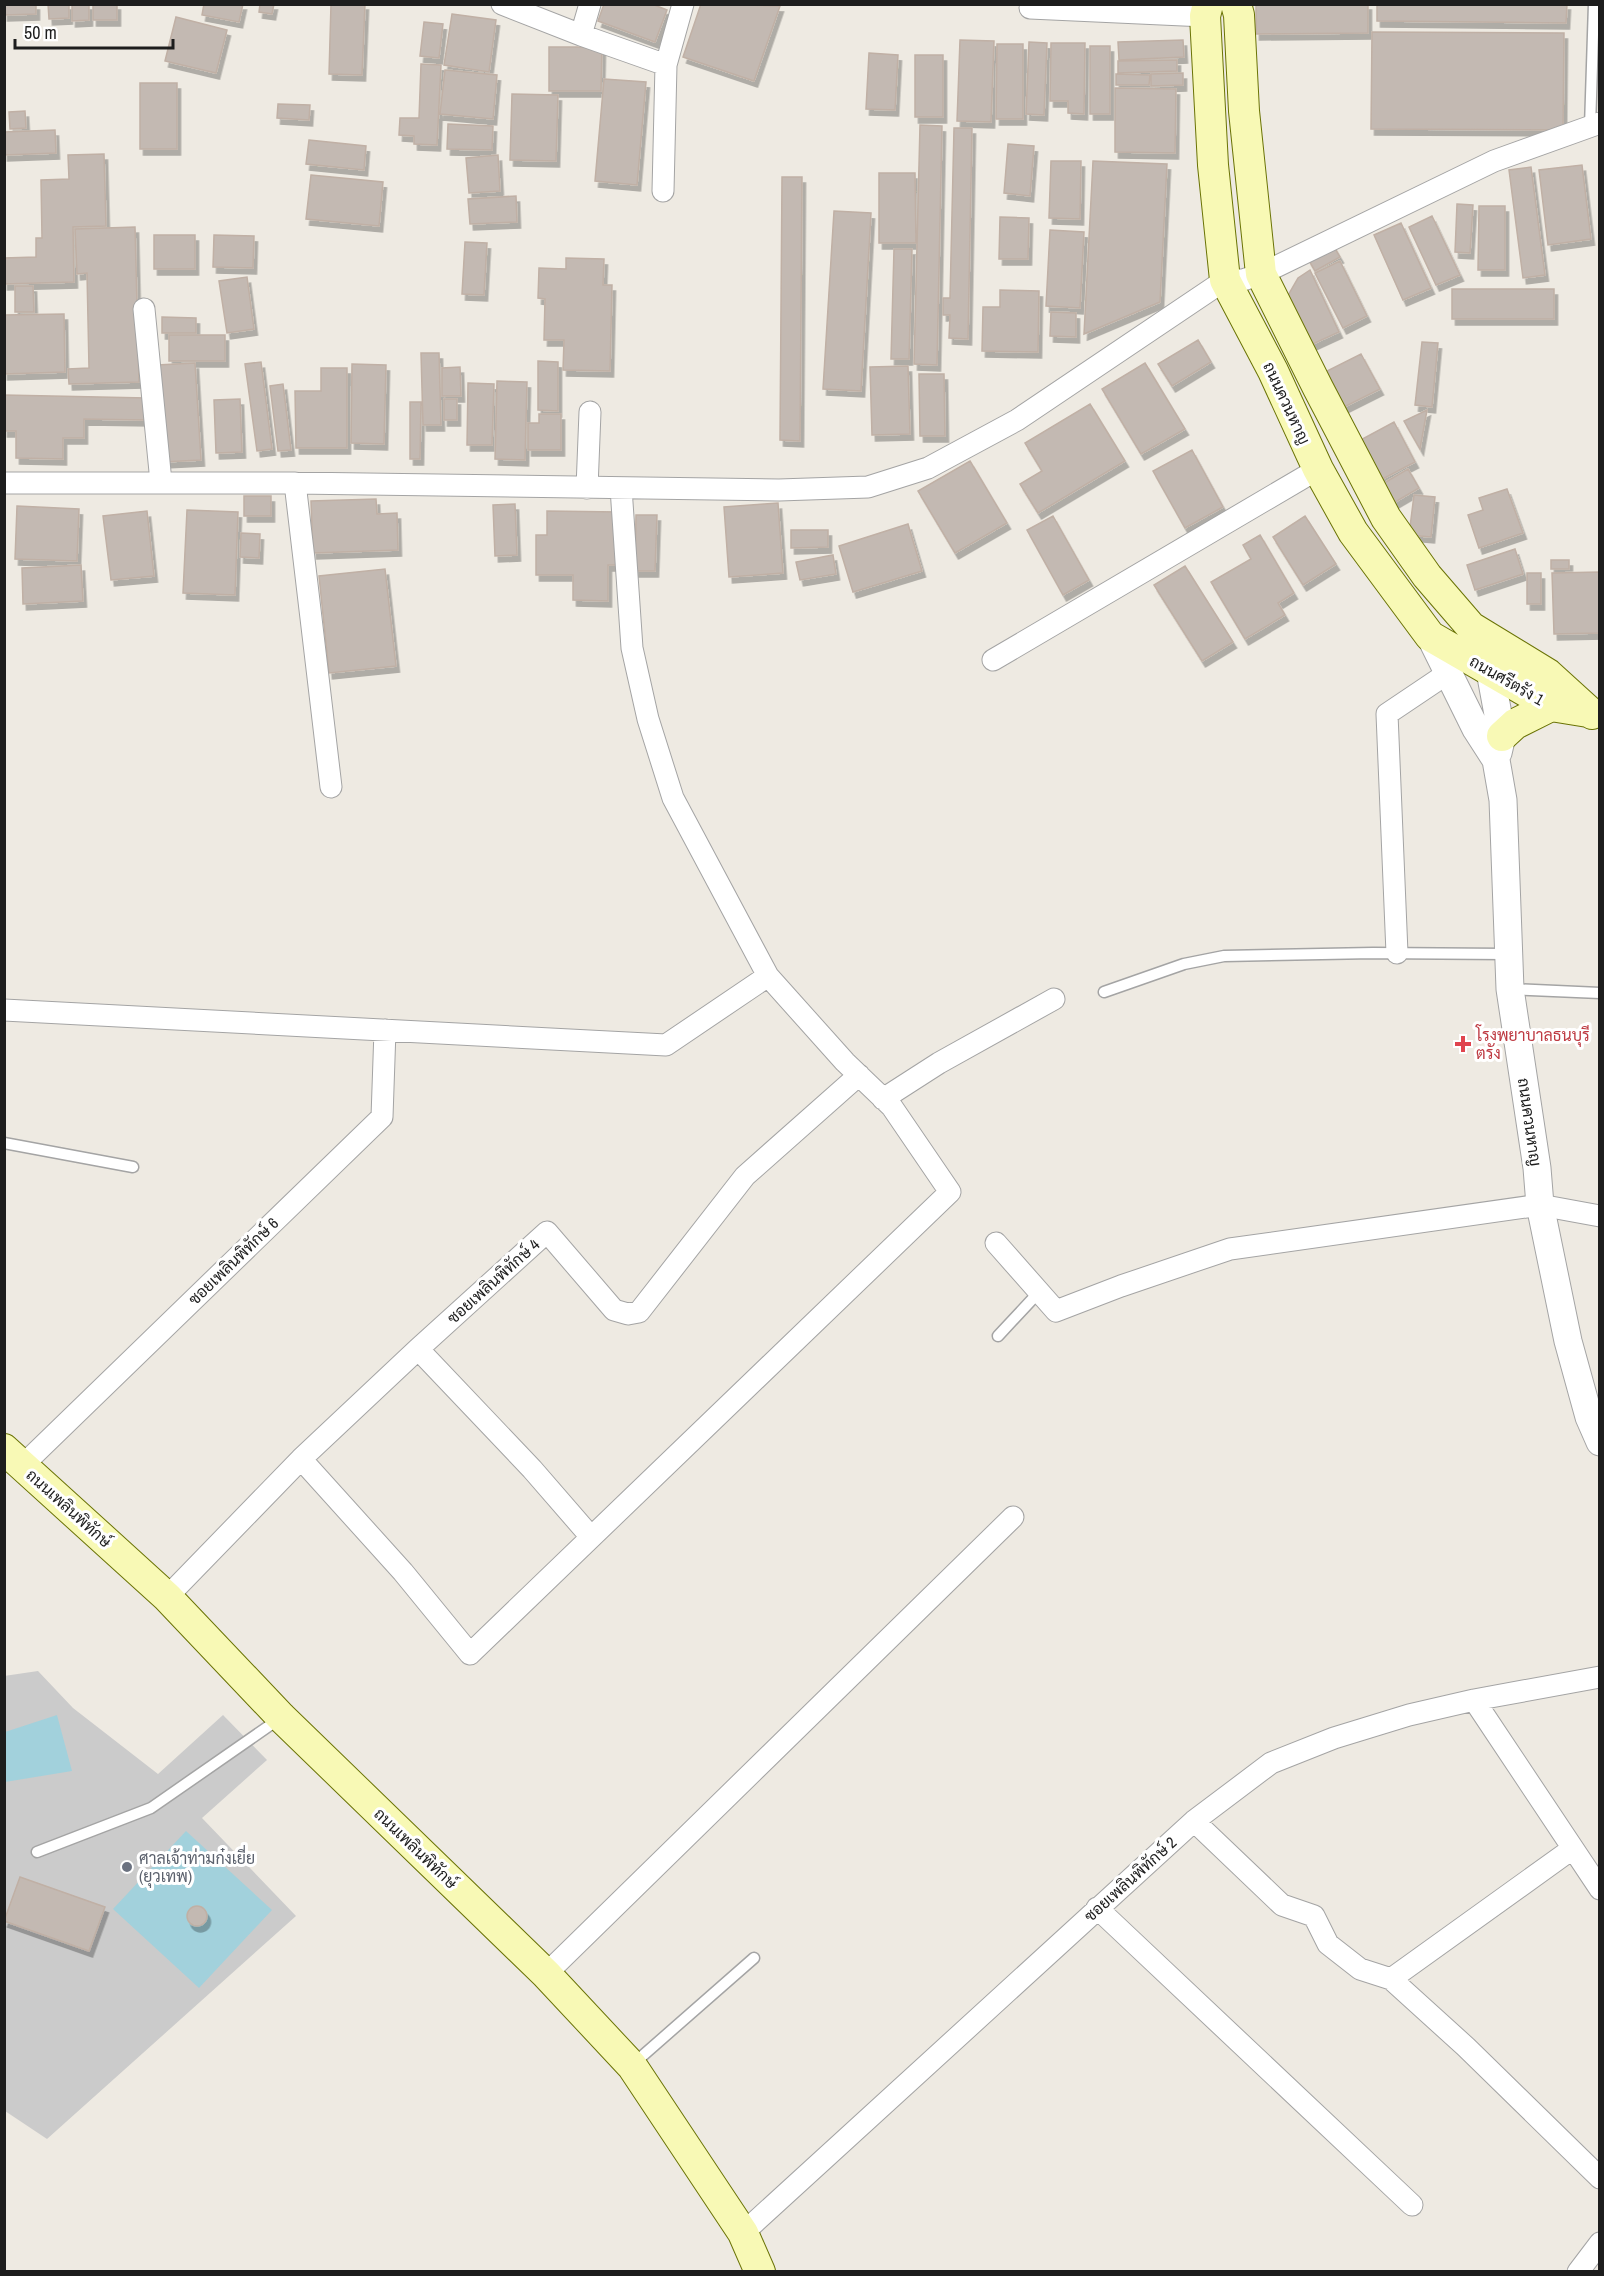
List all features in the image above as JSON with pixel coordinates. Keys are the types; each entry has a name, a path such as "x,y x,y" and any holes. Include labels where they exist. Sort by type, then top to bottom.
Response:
{"main road":[{"name":"ถนนควนหาญ","path":"1236,4 1239,15 1244,111 1262,274 1386,518 1427,576 1471,627"},
{"name":"ถนนควนหาญ","path":"1207,10 1213,165 1225,280 1273,371 1318,470 1353,532 1430,636"},
{"name":"ถนนศรีตรัง 1","path":"1471,627 1548,674 1594,715"},
{"name":"ถนนศรีตรัง 1","path":"1430,636 1551,706 1594,715"},
{"path":"1499,748 1515,724 1551,706"},
{"name":"ถนนเพลินพิทักษ์","path":"10,1457 167,1597 281,1717 546,1974 632,2066 743,2233 760,2271"}],"street":[{"path":"502,4 666,65"},
{"path":"581,35 590,4"},
{"path":"663,191 666,65 683,4"},
{"path":"1030,8 1207,10"},
{"path":"4,483 295,483 779,490 868,487 928,468 1017,420 1225,280 1243,280 1262,274 1494,161 1595,125"},
{"path":"144,309 160,482"},
{"path":"587,488 590,412"},
{"path":"993,660 1318,470"},
{"path":"295,483 331,786"},
{"path":"301,1459 403,1572 470,1654 950,1192 892,1107 859,1075 768,976 673,798 648,719 632,648 621,488"},
{"name":"ถนนควนหาญ","path":"1471,627 1490,671 1503,800 1510,989 1540,1205 1568,1341 1589,1418 1599,1442"},
{"name":"ถนนควนหาญ","path":"1430,636 1476,729 1499,748"},
{"path":"1397,953 1387,714 1448,673"},
{"path":"4,1010 666,1046 768,976"},
{"path":"883,1099 939,1063 1054,999"},
{"name":"ซอยเพลินพิทักษ์ 6","path":"10,1457 382,1118 385,1030"},
{"name":"ซอยเพลินพิทักษ์ 4","path":"167,1597 301,1459 547,1232 614,1310 628,1314 639,1312 745,1176 859,1075"},
{"path":"996,1244 1056,1311 1230,1249 1540,1205 1599,1216"},
{"path":"418,1349 532,1469 591,1537"},
{"path":"546,1974 1014,1517"},
{"name":"ซอยเพลินพิทักษ์ 2","path":"743,2233 1194,1821 1271,1763 1334,1738 1409,1715 1474,1700 1599,1677"},
{"path":"1474,1700 1599,1889"},
{"path":"1194,1821 1282,1905 1314,1916 1329,1944 1336,1950 1360,1969 1391,1979 1466,2048 1599,2178"},
{"path":"1391,1979 1572,1849"},
{"path":"1097,1908 1412,2205"},
{"path":"1578,2271 1599,2243"}],"lane":[{"path":"1594,4 1595,125"},
{"path":"1104,992 1184,964 1224,956 1507,954"},
{"path":"1510,989 1599,993"},
{"path":"4,1143 133,1167"},
{"path":"998,1336 1039,1292"},
{"path":"37,1852 151,1808 281,1717"},
{"path":"632,2066 754,1958"}],"shaded area":[{"name":"ศาลเจ้าท่ามก๋งเยี่ย (ยุวเทพ)","path":"38,1671 73,1708 158,1774 223,1715 267,1760 202,1818 296,1916 47,2139 5,2111 4,1676"}],"water":[{"path":"57,1715 72,1771 5,1782 5,1732"},
{"path":"186,1831 272,1910 199,1988 113,1909"}],"building":[{"path":"4,4 36,4 36,14 4,15"},
{"path":"48,4 69,4 69,18 49,19"},
{"path":"72,4 89,4 89,20 72,21"},
{"path":"93,4 117,4 117,20 93,20"},
{"path":"204,4 243,4 239,22 202,15"},
{"path":"260,4 274,4 272,14 259,12"},
{"path":"331,4 365,4 362,75 329,74"},
{"path":"604,4 652,4 667,10 655,42 598,21"},
{"path":"701,4 780,6 754,81 683,57"},
{"path":"1256,4 1368,4 1368,33 1256,34"},
{"path":"1377,4 1567,4 1566,23 1377,21"},
{"path":"452,14 496,20 489,72 444,65"},
{"path":"176,17 227,30 216,73 165,61"},
{"path":"424,22 443,24 439,58 420,56"},
{"path":"1372,32 1564,33 1563,130 1371,129"},
{"path":"960,40 994,41 991,122 957,121"},
{"path":"1183,40 1184,57 1119,60 1118,42"},
{"path":"1029,42 1047,43 1044,115 1026,114"},
{"path":"1051,43 1085,43 1084,114 1068,113 1068,101 1050,101"},
{"path":"997,44 1023,44 1023,119 996,119"},
{"path":"1090,46 1110,46 1110,114 1090,114"},
{"path":"549,47 602,47 601,91 549,91"},
{"path":"869,53 898,55 895,110 866,109"},
{"path":"915,55 943,55 943,117 915,117"},
{"path":"1177,60 1177,71 1118,73 1118,61"},
{"path":"421,64 441,65 437,145 414,144 414,136 399,135 400,118 419,118"},
{"path":"445,70 497,75 493,119 440,114"},
{"path":"1183,73 1183,85 1151,86 1151,74"},
{"path":"1116,74 1150,75 1149,85 1116,85"},
{"path":"604,79 646,82 637,185 595,181"},
{"path":"140,83 177,83 177,149 140,149"},
{"path":"1115,88 1176,89 1175,153 1115,152"},
{"path":"512,94 558,95 556,161 510,160"},
{"path":"278,104 310,105 309,120 277,118"},
{"path":"25,111 26,128 10,129 9,112"},
{"path":"448,124 493,126 492,150 447,149"},
{"path":"920,125 942,126 937,365 914,364"},
{"path":"954,128 972,128 968,339 949,338 950,315 943,315 943,298 950,298"},
{"path":"55,130 56,153 4,155 4,132"},
{"path":"309,140 366,146 364,170 306,164"},
{"path":"1008,144 1034,146 1030,196 1004,193"},
{"path":"104,154 106,226 73,227 74,282 4,284 4,258 36,257 36,238 42,238 41,180 69,179 68,155"},
{"path":"498,155 500,191 469,193 466,158"},
{"path":"1051,161 1081,161 1080,219 1049,218"},
{"path":"1093,161 1167,164 1160,302 1084,334"},
{"path":"1582,165 1591,239 1548,245 1539,170"},
{"path":"1531,167 1545,275 1523,278 1509,170"},
{"path":"879,173 915,173 916,243 879,243"},
{"path":"311,175 383,182 379,226 306,219"},
{"path":"782,177 802,177 800,441 780,440"},
{"path":"516,196 517,222 470,224 468,199"},
{"path":"1457,204 1473,205 1470,253 1455,252"},
{"path":"1479,206 1505,206 1505,270 1478,270"},
{"path":"834,211 871,213 861,391 823,389"},
{"path":"1432,216 1460,275 1436,285 1409,227"},
{"path":"1000,217 1029,218 1028,259 999,259"},
{"path":"1401,223 1431,288 1403,300 1374,235"},
{"path":"135,227 139,382 69,384 68,369 89,368 87,273 77,274 75,229"},
{"path":"1050,230 1084,232 1080,308 1046,306"},
{"path":"154,235 195,235 195,269 154,269"},
{"path":"214,235 254,236 253,268 213,267"},
{"path":"465,242 487,243 484,295 462,294"},
{"path":"1333,245 1340,257 1315,271 1308,259"},
{"path":"894,249 912,249 909,359 891,359"},
{"path":"566,258 604,259 603,285 612,285 610,371 563,370 564,340 544,340 545,299 538,298 539,268 566,269"},
{"path":"1340,261 1367,316 1343,328 1315,273"},
{"path":"1310,270 1339,332 1304,348 1287,297 1298,278"},
{"path":"247,277 254,329 227,333 219,281"},
{"path":"15,286 33,286 34,312 15,312"},
{"path":"1452,289 1554,289 1554,319 1452,319"},
{"path":"1000,290 1039,291 1038,352 982,351 983,307 1000,307"},
{"path":"1051,312 1076,313 1076,337 1050,336"},
{"path":"64,314 65,372 4,374 4,315"},
{"path":"162,317 196,318 196,333 162,333"},
{"path":"169,335 225,335 225,361 169,361"},
{"path":"1198,340 1211,362 1172,386 1158,364"},
{"path":"1422,342 1438,343 1432,407 1415,405"},
{"path":"421,353 439,353 441,425 423,425"},
{"path":"1361,354 1380,389 1338,410 1319,375"},
{"path":"538,361 558,362 558,411 538,410"},
{"path":"261,362 272,449 257,451 245,364"},
{"path":"195,363 201,460 163,462 157,365"},
{"path":"1145,363 1185,429 1141,454 1102,389"},
{"path":"352,364 386,365 384,444 351,443"},
{"path":"908,366 910,434 872,435 870,367"},
{"path":"460,367 461,396 442,396 442,368"},
{"path":"321,368 347,368 347,448 296,448 295,391 321,391"},
{"path":"919,374 944,374 945,436 920,436"},
{"path":"497,381 527,382 525,460 495,459"},
{"path":"468,383 494,384 492,445 467,445"},
{"path":"283,384 291,450 278,451 270,386"},
{"path":"4,395 147,398 147,420 84,419 84,438 63,438 63,459 16,458 16,431 4,431"},
{"path":"240,399 242,452 216,453 214,400"},
{"path":"444,399 457,399 457,420 444,420"},
{"path":"410,402 421,402 420,459 410,459"},
{"path":"1090,404 1125,461 1038,513 1020,484 1042,471 1025,443"},
{"path":"1427,410 1420,449 1404,421"},
{"path":"539,414 561,414 561,450 528,450 528,423 539,423"},
{"path":"1394,422 1415,462 1375,483 1353,444"},
{"path":"1192,450 1223,507 1185,528 1153,471"},
{"path":"970,461 1007,523 955,553 918,491"},
{"path":"1408,469 1419,488 1390,505 1379,486"},
{"path":"1507,489 1523,533 1479,548 1468,515 1483,510 1479,498"},
{"path":"1414,495 1435,497 1431,537 1409,535"},
{"path":"244,496 271,496 271,516 244,516"},
{"path":"376,499 377,514 397,513 398,550 313,553 311,501"},
{"path":"778,503 783,573 729,577 724,507"},
{"path":"515,504 517,555 495,556 493,505"},
{"path":"17,506 79,509 77,561 15,559"},
{"path":"187,510 238,512 235,595 183,593"},
{"path":"147,511 154,576 111,580 103,516"},
{"path":"547,511 619,512 619,565 608,565 608,601 573,600 573,575 536,575 536,535 547,535"},
{"path":"636,515 657,515 655,571 635,571"},
{"path":"1053,516 1089,580 1063,595 1027,530"},
{"path":"1305,516 1336,564 1303,585 1273,537"},
{"path":"908,524 922,571 853,592 839,546"},
{"path":"791,530 828,530 828,547 791,548"},
{"path":"241,533 260,534 259,558 240,557"},
{"path":"1260,535 1294,593 1278,603 1285,615 1245,639 1211,582 1251,559 1243,545"},
{"path":"1515,549 1523,574 1475,590 1467,565"},
{"path":"833,555 836,574 800,580 796,562"},
{"path":"1551,560 1569,560 1569,569 1551,569"},
{"path":"81,565 83,601 23,604 22,568"},
{"path":"1185,566 1233,642 1202,661 1154,585"},
{"path":"385,569 396,666 329,673 319,576"},
{"path":"1600,572 1600,633 1554,634 1552,573"},
{"path":"1527,573 1541,573 1541,604 1527,604"},
{"path":"20,1877 105,1907 89,1951 4,1921"},
{"path":"197,1906 204,1909 207,1916 204,1923 197,1926 190,1923 187,1916 190,1909"}],"place":[{"name":"โรงพยาบาลธนบุรี ตรัง","path":"1463,1044"},
{"name":"ศาลเจ้าท่ามก๋งเยี่ย (ยุวเทพ)","path":"127,1867"}]}
